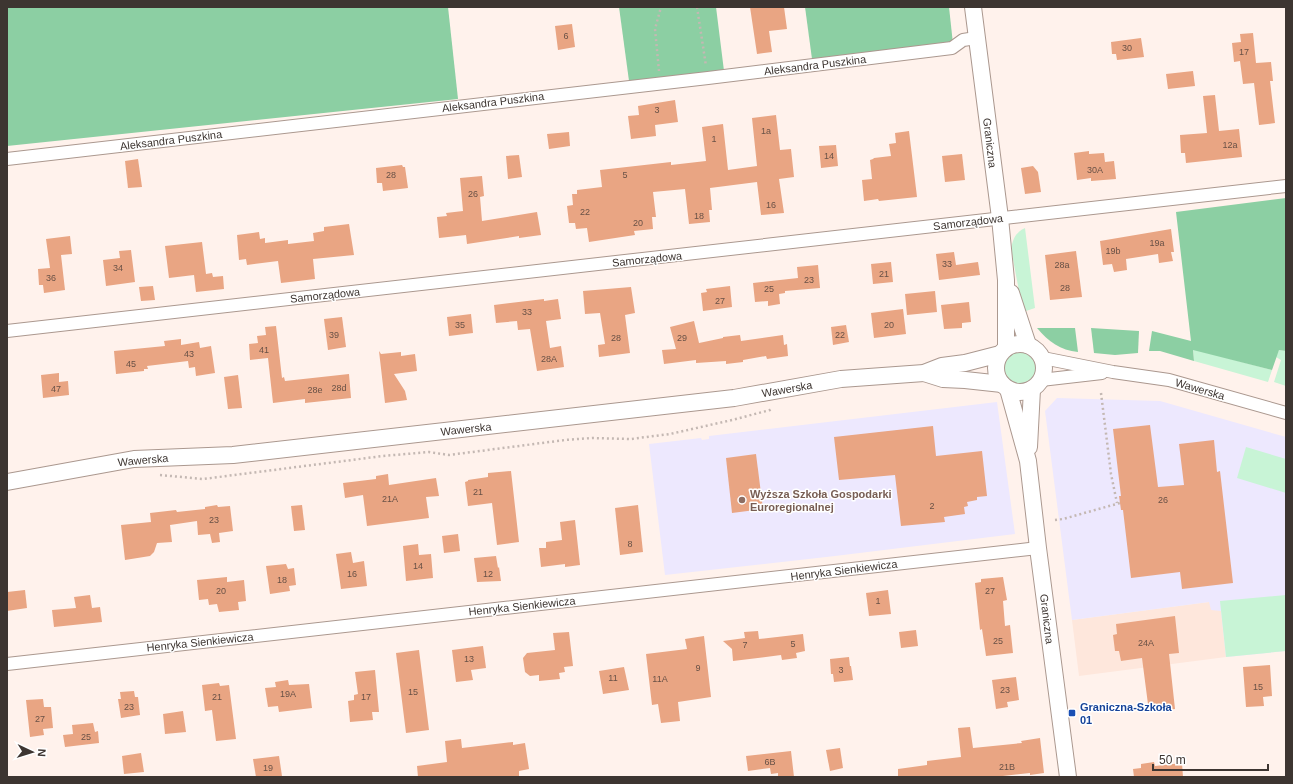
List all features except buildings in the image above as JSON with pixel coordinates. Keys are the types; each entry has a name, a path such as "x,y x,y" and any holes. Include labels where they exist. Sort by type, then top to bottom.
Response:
{"street":[{"name":"Graniczna","path":"972,7 1000,218 1006,280 1003,351"},
{"name":"Aleksandra Puszkina","path":"7,159 708,78 952,48 964,40 976,38"},
{"name":"Samorządowa","path":"7,331 1286,186"},
{"name":"Graniczna","path":"1006,280 1028,345"},
{"path":"1013,345 1028,345 1035,349 1043,358 1043,377 1024,392 1016,392 1005,387 997,377 997,361 1003,351 1013,345"},
{"name":"Wawerska","path":"7,482 134,459 233,455 734,398 841,379 924,373 942,366 965,363 1003,351"},
{"name":"Wawerska","path":"1043,358 1113,372 1169,380 1286,413"},
{"name":"Wawerska","path":"1036,384 1113,372"},
{"name":"Wawerska","path":"924,373 943,379 965,380 1005,387"},
{"name":"Graniczna","path":"1028,461 1036,384"},
{"name":"Graniczna","path":"1005,387 1028,461 1068,777"},
{"name":"Henryka Sienkiewicza","path":"7,664 1038,548"}],"path":[{"path":"661,7 655,29 661,83"},
{"path":"697,7 708,78"},
{"path":"1055,520 1118,503 1111,474 1100,393"},
{"path":"157,475 203,479 383,456 429,452 450,455 565,440 592,438 631,439 670,434 732,420 770,410 776,406"}],"shaded area":[{"path":"1057,398 1160,401 1286,437 1286,651 1226,657 1221,611 1211,610 1209,602 1072,620 1045,411"},
{"path":"997,402 1015,534 665,575 649,444 701,438 702,440 709,439 709,436"},
{"path":"1209,602 1221,611 1226,657 1079,676 1072,620"}],"green space":[{"path":"7,7 448,7 458,99 7,146"},
{"path":"619,7 716,7 724,71 629,81"},
{"path":"805,7 949,7 953,44 812,59"},
{"path":"1286,198 1286,351 1279,350 1272,370 1193,350 1194,361 1160,351 1149,351 1152,331 1191,341 1176,212"},
{"path":"1025,228 1035,308 1023,312 1011,249 1015,237"},
{"path":"1037,328 1075,328 1078,352 1060,347 1046,337"},
{"path":"1091,328 1139,331 1138,353 1115,355 1094,353"},
{"path":"1193,349 1272,370 1268,382 1194,361"},
{"path":"1279,350 1286,351 1286,386 1274,382 1281,360 1276,357"},
{"path":"1019,351 1031,356 1036,368 1031,380 1019,385 1007,380 1002,368 1007,356"},
{"path":"1246,447 1286,459 1286,493 1237,478"},
{"path":"1286,595 1286,651 1226,657 1220,601"}],"place":[{"name":"Wyższa Szkoła Gospodarki Euroregionalnej","path":"742,500"},
{"name":"Graniczna-Szkoła 01","path":"1072,713"}]}
